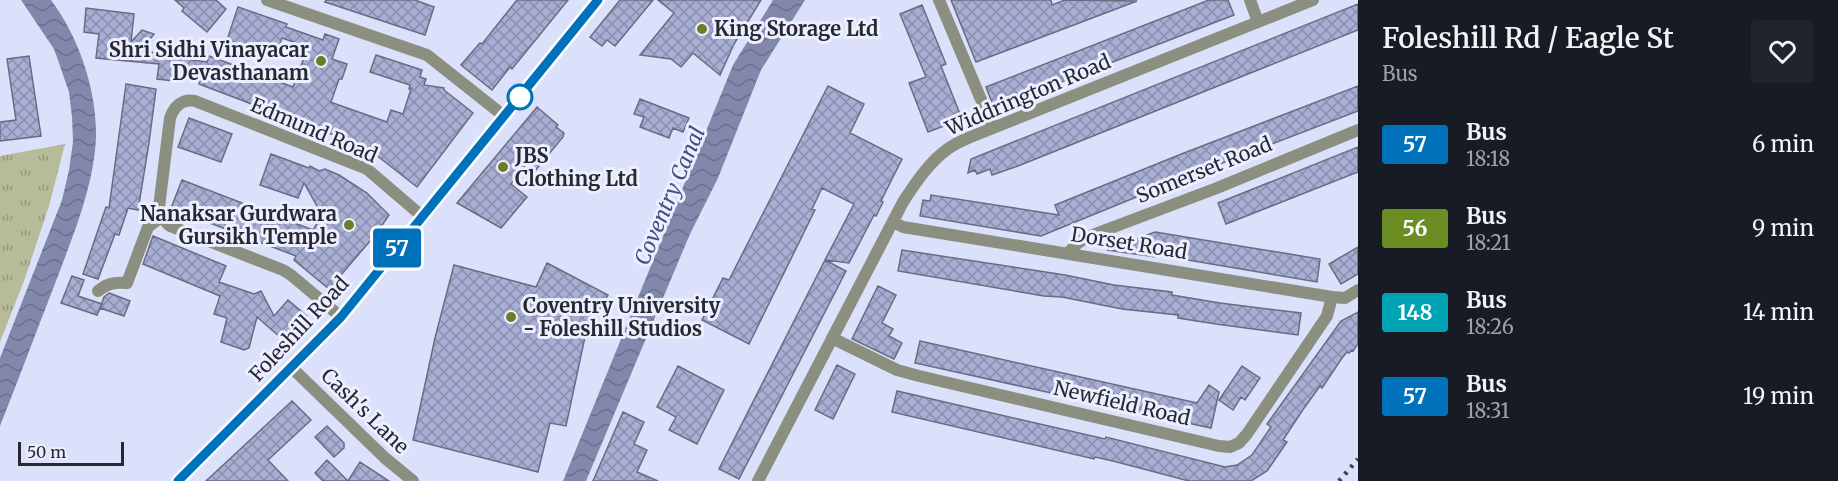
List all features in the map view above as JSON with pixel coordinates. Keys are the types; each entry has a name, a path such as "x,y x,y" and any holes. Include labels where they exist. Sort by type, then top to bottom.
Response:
{"main road":[{"name":"Foleshill Road","path":"178,481 341,317 598,0"}],"street":[{"path":"267,0 427,56 504,116"},
{"path":"939,0 993,128"},
{"path":"1250,0 1258,22"},
{"name":"Widdrington Road","path":"758,481 912,188 942,153 956,144 993,128 1313,0"},
{"name":"Edmund Road","path":"161,217 159,207 170,118 180,103 190,100 367,169 423,217"},
{"name":"Somerset Road","path":"1069,252 1087,237 1217,188 1358,130"},
{"path":"98,291 104,285 115,282 127,283 148,227 161,217 170,226 291,274 341,317"},
{"name":"Dorset Road","path":"893,222 903,227 1069,252 1332,297 1345,298 1358,290"},
{"name":"Newfield Road","path":"832,338 897,370 1230,447 1239,443 1247,434 1327,316 1332,297"},
{"name":"Cash's Lane","path":"291,367 385,458 413,481"}],"green space":[{"path":"65,144 49,206 24,281 0,342 0,156"}],"water":[{"path":"21,0 51,0 70,31 90,83 96,119 96,137 91,174 82,210 0,426 0,358 62,200 73,142 69,92 54,49"},
{"name":"Coventry Canal","path":"773,0 805,0 761,70 718,178 690,234 586,481 563,481 733,65"}],"building":[{"path":"175,0 216,0 226,9 207,32 182,11 184,8"},
{"path":"326,0 415,0 434,7 425,35 325,2"},
{"path":"517,0 568,0 492,90 461,65 480,43 482,44"},
{"path":"620,0 653,0 615,46 607,40 602,46 590,37"},
{"name":"King Storage Ltd","path":"658,0 761,0 734,44 720,75 693,53 681,67 671,59 640,55 674,13"},
{"path":"951,0 1051,0 1052,5 1065,0 1137,1 976,62"},
{"path":"1209,0 1228,0 1234,15 994,108 986,87"},
{"path":"1358,4 1358,30 1018,166 992,175 990,169 977,174 975,170 968,173 971,159"},
{"path":"922,5 946,64 941,66 962,119 928,132 909,83 926,77 900,14"},
{"path":"238,7 287,24 286,27 323,40 325,34 339,39 332,59 347,64 342,79 339,79 331,102 333,103 387,122 391,110 403,114 411,89 409,89 410,85 370,72 376,55 422,70 420,77 426,79 424,85 444,88 473,113 417,187 375,154 376,151 199,84 200,81 175,77 174,81 157,79 159,64 96,58 99,34 84,32 86,8 134,14 131,42 142,30 154,34 140,51 177,55 177,58 207,62 209,56 293,87 308,47 282,38 275,56 227,40"},
{"path":"29,56 41,136 0,141 0,122 16,120 7,59"},
{"path":"126,84 156,89 149,143 138,210 128,208 119,235 115,234 98,279 83,274 106,207 109,208"},
{"path":"828,86 864,104 850,133 902,159 876,216 874,215 849,263 825,260 854,204 822,188 812,209 815,210 749,344 702,320 723,278 729,280"},
{"path":"1358,86 1358,111 1183,178 1041,236 920,216 923,200 930,201 931,195 1059,215 1055,205"},
{"path":"640,99 689,118 683,132 673,128 669,138 640,127 644,117 634,114"},
{"name":"JBS Clothing Ltd","path":"537,107 558,125 556,127 564,133 563,137 535,171 527,163 511,184 527,197 501,228 457,203"},
{"path":"189,118 232,134 221,162 178,147"},
{"path":"1358,147 1358,172 1226,224 1218,203"},
{"name":"Nanaksar Gurdwara Gursikh Temple","path":"271,154 309,168 310,166 319,171 325,169 339,175 367,193 389,215 376,234 329,289 294,260 296,256 171,208 182,180 313,230 322,215 304,183 298,198 260,185"},
{"path":"1155,232 1320,259 1317,282 1157,255 1156,257 1107,250"},
{"path":"153,236 226,266 219,282 254,294 261,291 274,316 288,300 307,316 287,343 257,317 249,348 244,350 221,342 227,318 214,314 220,296 143,264"},
{"path":"1358,247 1358,274 1341,284 1329,264"},
{"path":"902,250 1065,275 1114,285 1172,292 1172,295 1220,303 1301,313 1298,335 1178,318 1178,315 1122,309 898,271"},
{"path":"825,260 846,271 739,479 719,469"},
{"path":"547,263 608,295 593,320 589,318 566,426 550,423 538,472 413,440 435,338 454,265 536,287"},
{"path":"72,276 84,280 78,296 102,304 97,315 61,303"},
{"path":"878,286 896,295 882,323 893,329 889,336 902,343 894,359 852,339"},
{"path":"109,293 130,301 124,316 100,308 104,297"},
{"path":"1358,312 1358,344 1353,351 1347,352 1322,388 1320,386 1302,411 1283,440 1287,442 1267,471 1251,481 1189,481 1113,461 1095,457 1094,459 892,412 897,391 1105,439 1106,437 1225,467 1237,465 1252,455 1271,427 1267,424 1341,321"},
{"path":"920,341 1197,403 1209,385 1219,392 1211,428 915,363"},
{"path":"837,365 855,374 833,419 815,410"},
{"path":"678,366 724,390 697,444 669,430 676,417 657,407"},
{"path":"1242,366 1260,378 1245,400 1241,397 1233,410 1219,400"},
{"path":"292,401 311,420 268,460 288,481 206,481"},
{"path":"623,412 644,422 634,444 647,450 637,472 658,481 593,481"},
{"path":"327,426 344,443 344,448 334,457 315,437"},
{"path":"327,460 348,481 323,481 315,473"},
{"path":"360,462 389,481 348,481"}],"railway":[{"path":"1339,481 1358,459"}],"bus line":[{"name":"57","path":"178,481 341,317 598,0"}],"place":[{"name":"King Storage Ltd","path":"702,29"},
{"name":"Shri Sidhi Vinayacar Devasthanam","path":"321,61"},
{"name":"JBS Clothing Ltd","path":"503,167"},
{"name":"Nanaksar Gurdwara Gursikh Temple","path":"349,225"},
{"name":"Coventry University - Foleshill Studios","path":"511,317"}]}
